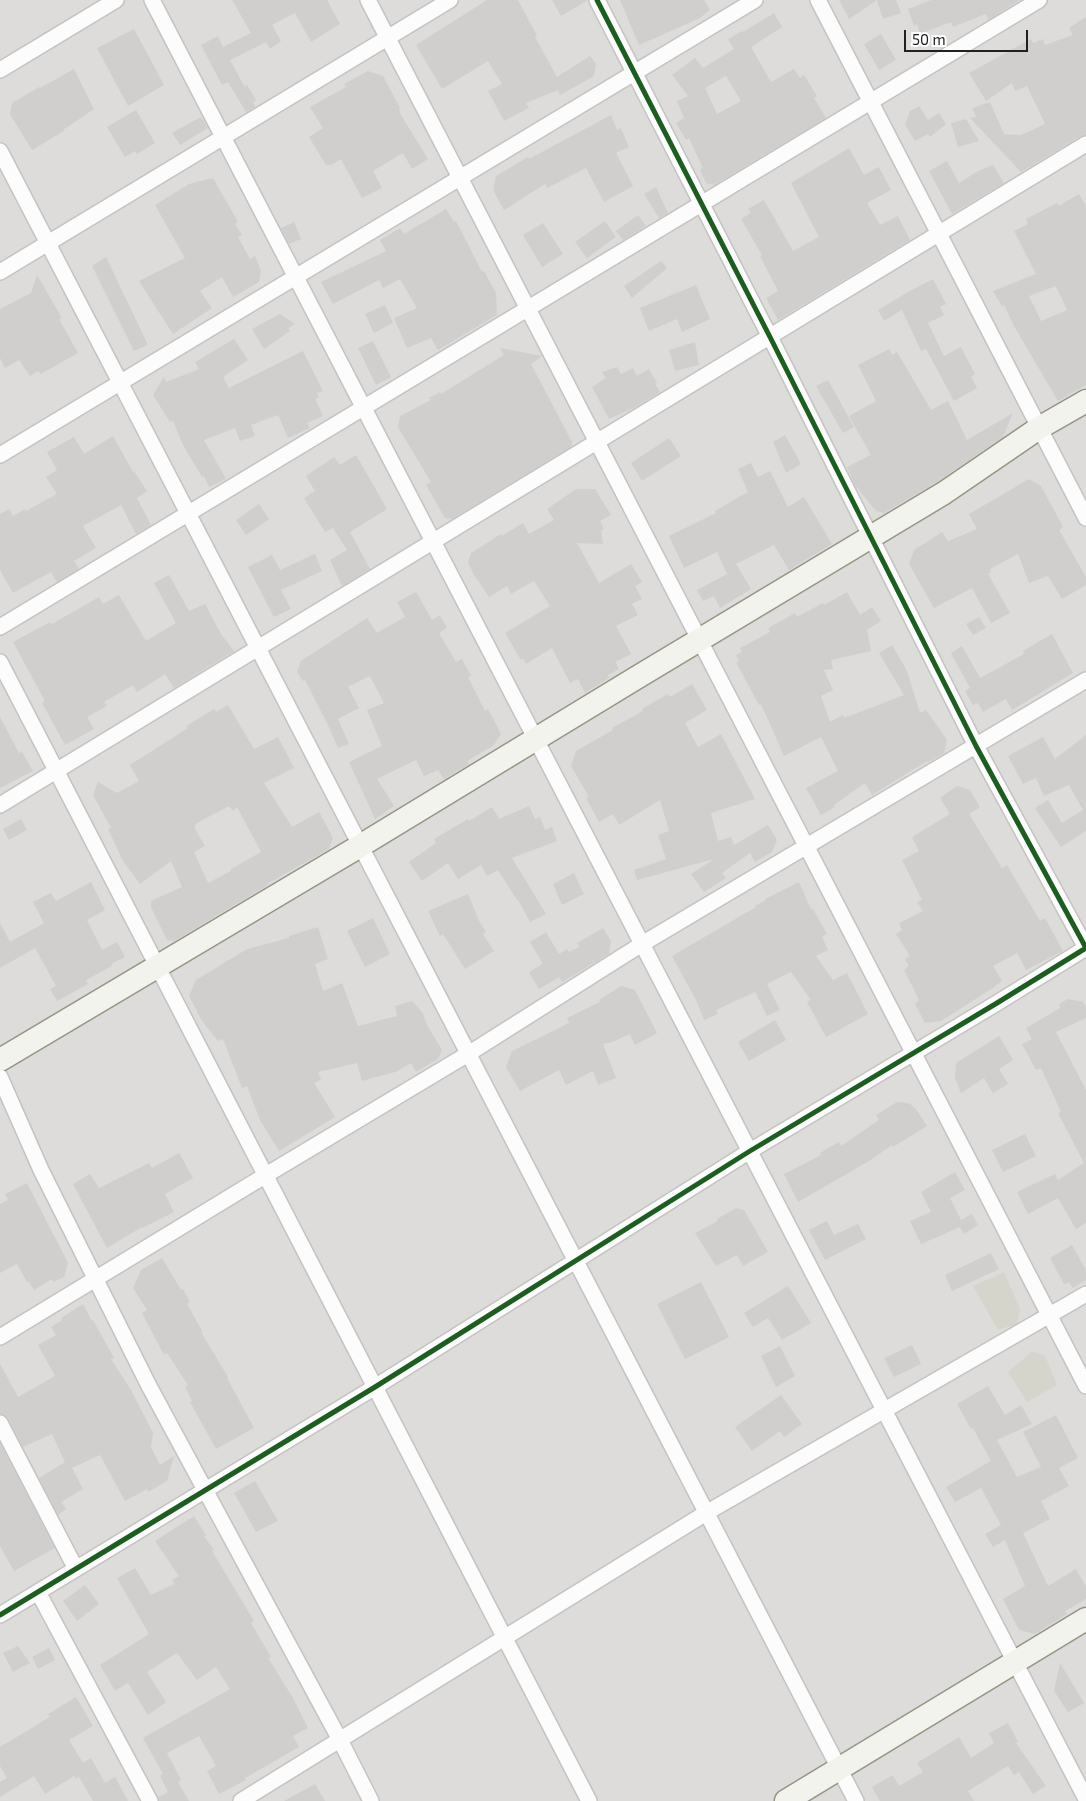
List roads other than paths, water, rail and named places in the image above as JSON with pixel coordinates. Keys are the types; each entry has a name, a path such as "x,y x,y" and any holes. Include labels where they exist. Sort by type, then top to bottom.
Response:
{"street":[{"path":"0,70 116,0"},
{"path":"152,0 1086,1799"},
{"path":"368,0 1086,1386"},
{"path":"0,272 450,0"},
{"path":"0,1615 375,1387 750,1151 1086,948 976,746 770,337 596,0"},
{"path":"0,455 755,0"},
{"path":"818,0 1086,518"},
{"path":"0,627 1039,0"},
{"path":"0,805 1086,144"},
{"path":"0,151 856,1801"},
{"path":"0,1060 360,846 944,493 1039,428 1086,401"},
{"path":"0,662 590,1801"},
{"path":"0,1337 468,1054 642,944 1086,680"},
{"path":"0,1077 41,1170 149,1386 340,1740 370,1801"},
{"path":"241,1801 706,1513 1086,1294"},
{"path":"0,1423 76,1569"},
{"path":"38,1592 150,1801"},
{"path":"786,1801 1086,1620"}]}
